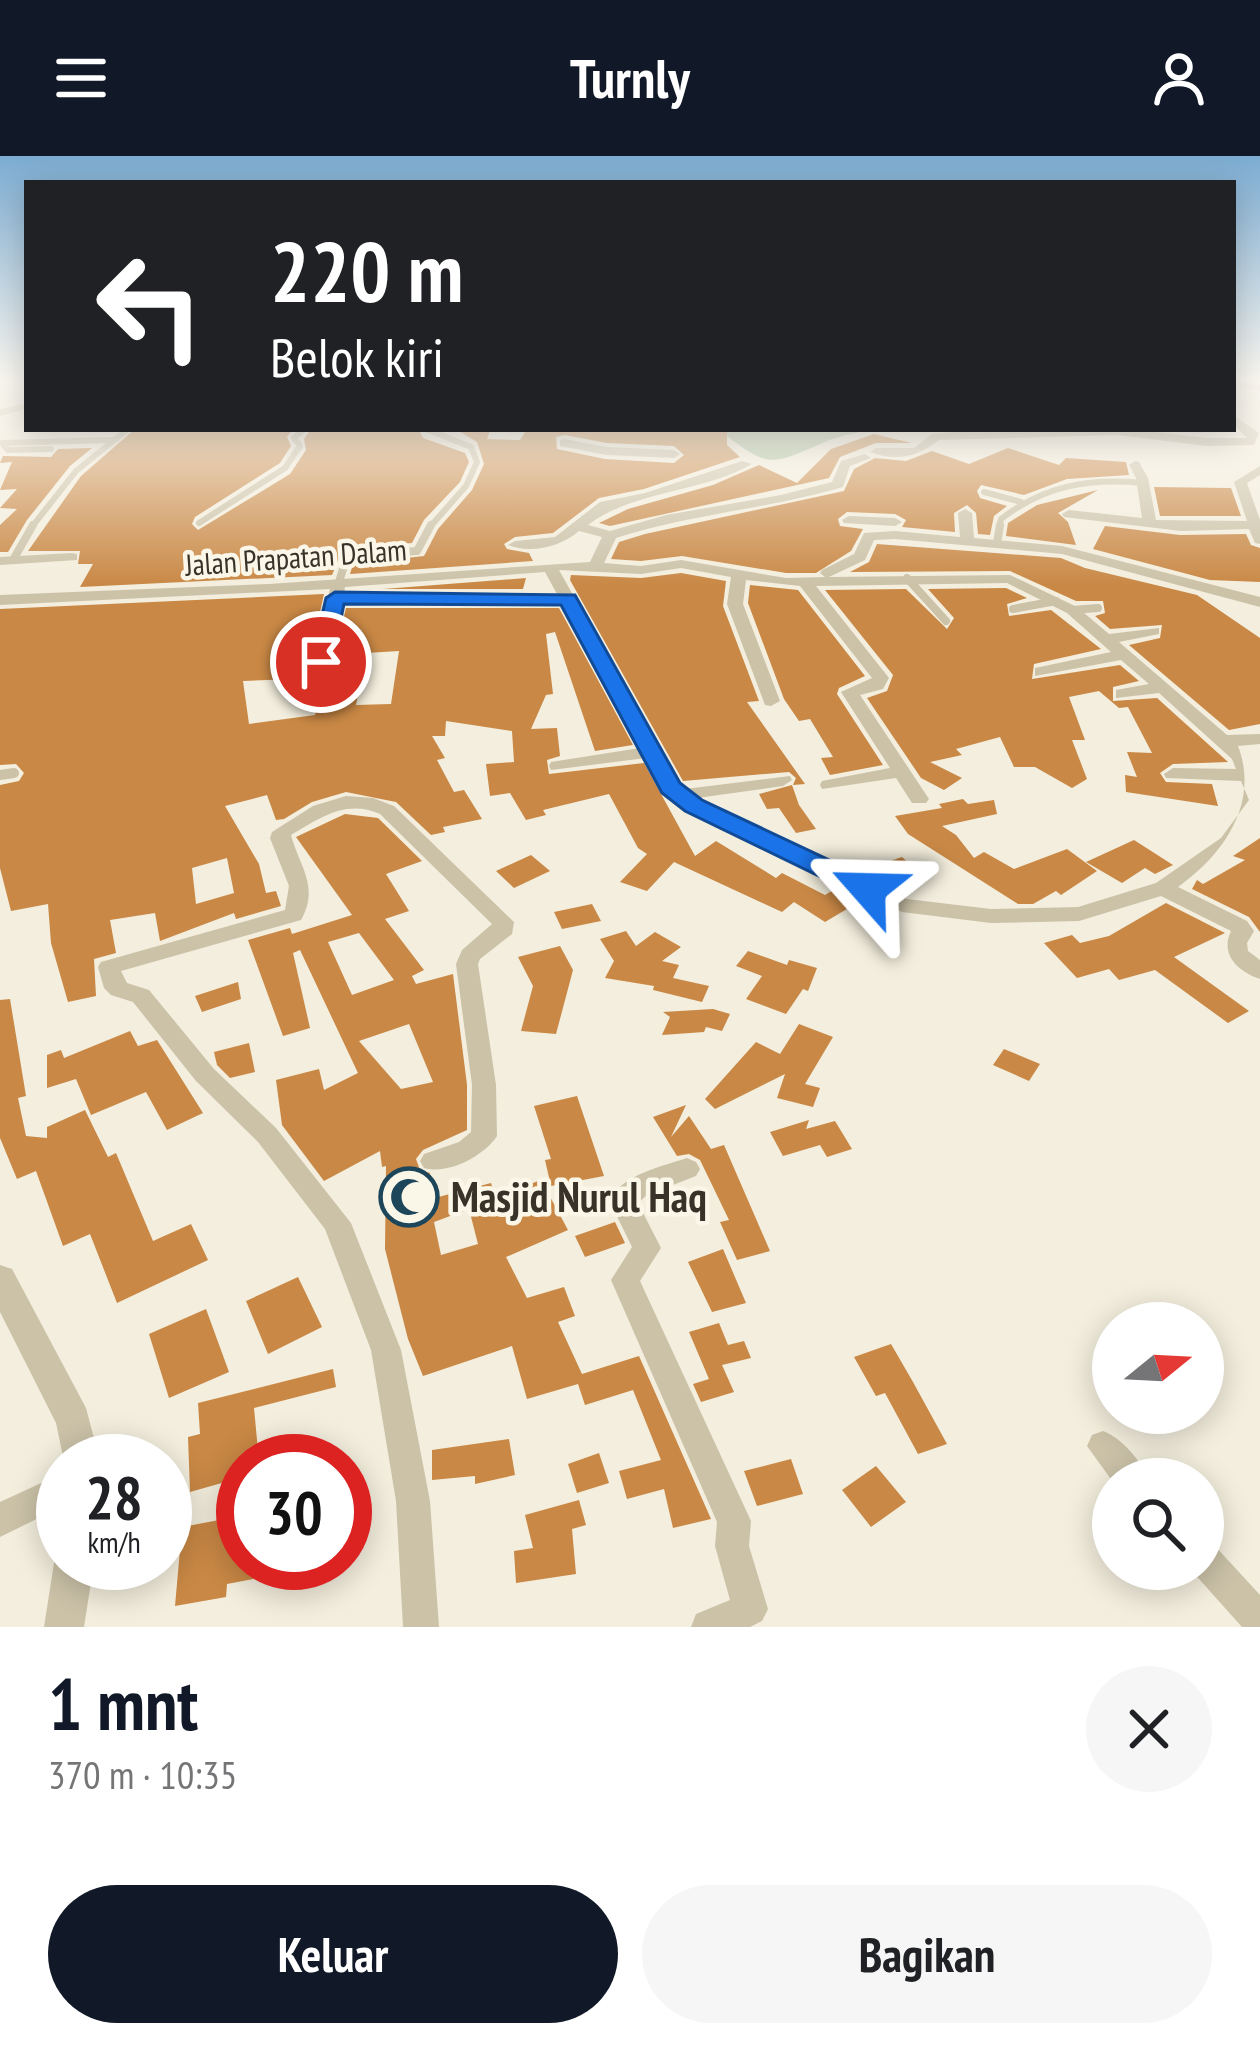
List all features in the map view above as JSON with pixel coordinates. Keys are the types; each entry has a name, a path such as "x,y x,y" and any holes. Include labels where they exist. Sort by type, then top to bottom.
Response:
{"street":[{"path":"606,449 674,454"},
{"path":"633,449 633,453"},
{"path":"577,526 610,535 658,518 689,517 816,492 838,484 845,464 871,455 921,449"},
{"path":"515,545 559,541 605,505 746,464"},
{"path":"1135,465 1150,523"},
{"path":"1069,514 1258,533 1240,482 1260,470"},
{"path":"849,520 967,527 997,543 1100,557 1260,602"},
{"path":"919,799 850,692 877,685 881,678 809,579 860,557 869,536 967,527"},
{"path":"596,566 610,535"},
{"path":"6,561 72,557"},
{"name":"Jalan Prapatan Dalam","path":"0,600 337,590 550,567 641,569 681,564 739,576 1010,579 1064,606 1125,654 1240,757 1256,791"},
{"path":"550,567 670,788 902,905 991,916 1079,914 1163,888 1228,842 1256,791 1173,774"},
{"path":"739,576 735,604 772,701"},
{"path":"321,662 337,590 568,599"},
{"path":"1107,639 1153,631"},
{"path":"1041,672 1125,654"},
{"path":"1122,694 1163,687"},
{"path":"1222,741 1260,739"},
{"path":"558,766 648,752"},
{"path":"830,784 899,772"},
{"path":"681,796 783,780"},
{"path":"421,1627 413,1501 386,1350 337,1223 267,1135 206,1075 141,995 112,982 109,967 293,915 299,909 300,879 280,838 282,832 341,801 366,801 387,810 503,922 504,929 470,955 467,964 484,1085 484,1136 468,1149 433,1161"},
{"path":"1163,888 1239,926 1243,931 1236,943 1238,954 1260,971"},
{"path":"687,1169 638,1186 622,1200 647,1247 625,1280 734,1521 732,1546 750,1609 709,1627"},
{"path":"0,1280 76,1434"},
{"path":"1103,1446 1114,1458"},
{"path":"0,1520 36,1502"},
{"path":"1224,1582 1260,1622"},
{"path":"64,1627 70,1590"}],"lane":[{"path":"7,449 51,449"},
{"path":"6,561 60,486 102,449"},
{"path":"199,523 285,468 298,449"},
{"path":"337,590 347,556 417,551 421,535 470,480 477,462 472,449"},
{"path":"997,543 1001,519 1021,502 1082,480 1143,483"},
{"path":"985,492 1021,502"},
{"path":"907,578 946,621"},
{"path":"1013,609 1098,608"},
{"path":"0,776 14,772"}],"green space":[{"path":"744,449 808,449 771,460"}],"building":[{"path":"58,449 91,449 70,466 8,552 0,552 0,525 17,509 0,508 17,489 0,490 12,462 0,463 3,456 51,457"},
{"path":"112,449 289,449 280,463 195,517 192,524 198,530 290,474 306,449 453,449 465,453 469,462 460,482 424,520 412,543 343,549 332,575 80,587 93,564 78,564 80,551 28,551 81,476"},
{"path":"479,449 557,449 605,459 674,463 684,455 677,449 731,449 740,457 644,489 599,498 553,533 515,537 504,544 507,549 529,553 533,561 350,574 353,564 424,556 438,529 472,490 484,464"},
{"path":"831,449 861,449 840,457 829,478 610,526 599,523 759,465 797,483"},
{"path":"1010,449 1059,465 1066,458 1126,462 1129,475 1067,479 1024,495 981,485 980,498 1007,506 994,516 990,535 978,534 976,513 967,505 954,513 955,532 902,527 906,520 895,514 847,512 838,519 840,526 863,529 851,551 816,573 786,573 682,556 611,559 619,542 645,534 844,491 854,469 875,458 906,461 932,451 969,464"},
{"path":"1154,487 1231,488 1241,516 1160,516"},
{"path":"1098,490 1058,513 1068,522 1076,545 1006,536 1008,523 1037,505"},
{"path":"1105,526 1180,535 1246,534 1251,545 1260,548 1260,582 1210,580 1093,549"},
{"path":"877,544 1061,558 1197,595 1260,638 1260,724 1229,730 1129,645 1160,638 1162,625 1110,629 1095,616 1105,613 1103,601 1076,601 1010,571 850,572 869,562"},
{"path":"681,573 726,581 723,606 759,701 747,702 805,784 793,785 796,778 789,772 683,781 570,580 571,575 641,578"},
{"path":"526,578 523,589 383,589"},
{"path":"750,585 798,590 865,676 839,688 837,694 883,765 830,775 821,758 833,757 810,719 799,721 784,699 748,603"},
{"path":"1006,588 1027,598 1007,604 1009,616 1051,610 1101,649 1034,664 1032,679 1120,665 1139,681 1113,687 1113,701 1157,698 1228,762 1173,764 1160,773 1166,782 1212,784 1218,806 1126,792 1125,775 1137,777 1127,752 1152,753 1128,707 1119,708 1099,691 1069,697 1085,740 1072,740 1087,779 1072,788 1035,767 1014,767 1000,737 956,749 962,755 930,762 962,778 944,790 921,778 867,698 887,691 893,675 825,590 906,589 947,629 954,618 928,589"},
{"path":"324,594 309,662 319,672 333,664 346,608 559,608 633,745 595,751 555,632 546,634 553,694 546,695 531,729 557,728 560,756 547,760 549,774 644,763 695,856 716,841 776,878 782,873 825,895 835,889 857,903 825,922 794,902 782,912 674,862 647,891 620,882 647,854 638,848 609,794 543,810 546,815 526,820 510,793 490,796 486,764 514,762 512,731 446,721 445,736 432,736 445,758 437,760 454,792 464,790 482,819 443,827 445,832 431,835 396,802 346,792 276,820 267,795 225,806 259,864 266,893 276,891 281,906 236,919 234,913 160,941 155,913 110,920 116,953 94,959 96,996 68,1002 51,943 48,904 11,911 0,868 0,785 19,781 24,773 16,764 0,765 0,609","holes":["399,651 391,704 356,705 366,653","321,678 315,715 249,724 243,681","227,858 234,893 196,904 192,868"]},
{"path":"792,785 816,829 796,833 779,808 767,809 759,794"},
{"path":"963,799 968,804 994,800 997,814 942,826 974,858 984,852 1014,869 1067,849 1097,871 1061,895 1056,891 1033,904 1018,904 908,834 895,816 942,808 939,804"},
{"path":"345,814 378,818 422,861 386,874 409,911 385,919 424,970 412,976 416,984 453,974 467,1085 467,1130 423,1150 416,1159 420,1170 430,1173 431,1199 491,1183 495,1197 541,1180 568,1230 506,1257 527,1298 564,1287 575,1316 558,1322 582,1374 639,1356 711,1519 673,1528 664,1489 627,1499 619,1471 661,1460 633,1390 585,1405 578,1384 527,1399 512,1346 423,1376 408,1339 385,1249 386,1166 382,1167 380,1151 324,1181 282,1125 276,1080 319,1069 324,1090 358,1073 300,950 293,953 310,1028 283,1036 248,940 290,928 292,934 352,915 296,837","holes":["359,933 394,980 352,995 328,942","409,1024 433,1082 401,1089 359,1041","469,1209 478,1244 441,1255 434,1222"]},
{"path":"1260,838 1260,932 1249,917 1192,889 1197,880 1203,884 1245,860 1233,856"},
{"path":"1134,840 1173,865 1155,874 1145,868 1122,883 1086,862"},
{"path":"531,855 550,871 514,888 496,871"},
{"path":"902,857 927,881 900,890 876,866"},
{"path":"1166,903 1225,933 1174,957 1249,1011 1228,1023 1155,970 1119,980 1109,969 1077,978 1044,943 1072,935 1080,943 1109,936"},
{"path":"592,904 601,921 562,929 554,912"},
{"path":"626,931 636,946 655,932 681,947 662,961 679,965 673,978 709,986 702,1002 653,990 654,986 605,978 614,961 600,939"},
{"path":"560,946 573,970 556,1034 521,1031 533,986 518,957"},
{"path":"748,951 787,965 789,960 817,968 808,991 803,989 786,1014 746,999 762,976 736,966"},
{"path":"238,982 241,999 202,1012 195,996"},
{"path":"10,999 26,1096 18,1098 26,1136 47,1138 47,1127 85,1110 108,1157 116,1153 153,1241 191,1224 208,1260 117,1303 90,1234 63,1246 36,1171 17,1179 0,1138 0,1000"},
{"path":"713,1009 730,1014 722,1031 706,1027 704,1032 662,1035 670,1017 663,1012"},
{"path":"799,1024 833,1037 805,1084 820,1088 813,1107 777,1098 785,1074 715,1109 705,1099 756,1042 780,1054"},
{"path":"130,1031 138,1046 157,1040 203,1113 167,1130 146,1092 91,1115 76,1079 47,1088 47,1055 61,1050 64,1058"},
{"path":"249,1043 255,1072 230,1078 217,1065 214,1052"},
{"path":"1004,1049 1040,1064 1029,1081 993,1065"},
{"path":"577,1096 604,1176 551,1186 545,1160 551,1159 534,1106"},
{"path":"686,1105 671,1137 689,1116 711,1149 724,1145 770,1251 737,1260 720,1222 729,1220 700,1160 689,1154 677,1156 653,1117"},
{"path":"809,1120 806,1129 835,1121 852,1149 827,1157 820,1145 783,1156 770,1132"},
{"path":"615,1222 625,1243 585,1257 575,1236"},
{"path":"723,1249 746,1303 712,1312 688,1262"},
{"path":"298,1277 322,1327 268,1354 246,1301"},
{"path":"206,1309 229,1372 169,1398 149,1334"},
{"path":"719,1323 728,1345 744,1341 751,1358 722,1365 734,1392 701,1402 693,1384 709,1379 689,1332"},
{"path":"891,1344 947,1444 918,1454 885,1393 876,1396 854,1357"},
{"path":"333,1369 336,1387 254,1408 256,1434 216,1434 216,1485 192,1491 192,1436 200,1434 198,1403"},
{"path":"509,1439 515,1475 475,1484 475,1476 432,1480 432,1450"},
{"path":"599,1453 609,1483 577,1493 568,1464"},
{"path":"791,1459 803,1494 757,1506 744,1471"},
{"path":"876,1466 906,1502 871,1527 842,1490"},
{"path":"579,1500 586,1525 572,1529 576,1574 516,1583 514,1551 533,1548 525,1515"},
{"path":"216,1521 216,1590 227,1590 226,1597 175,1606 176,1590 192,1590 192,1525"}],"place":[{"name":"Masjid Nurul Haq","path":"409,1197"}],"route":[{"path":"321,662 335,598 568,599 670,788 694,805 868,889"}]}
